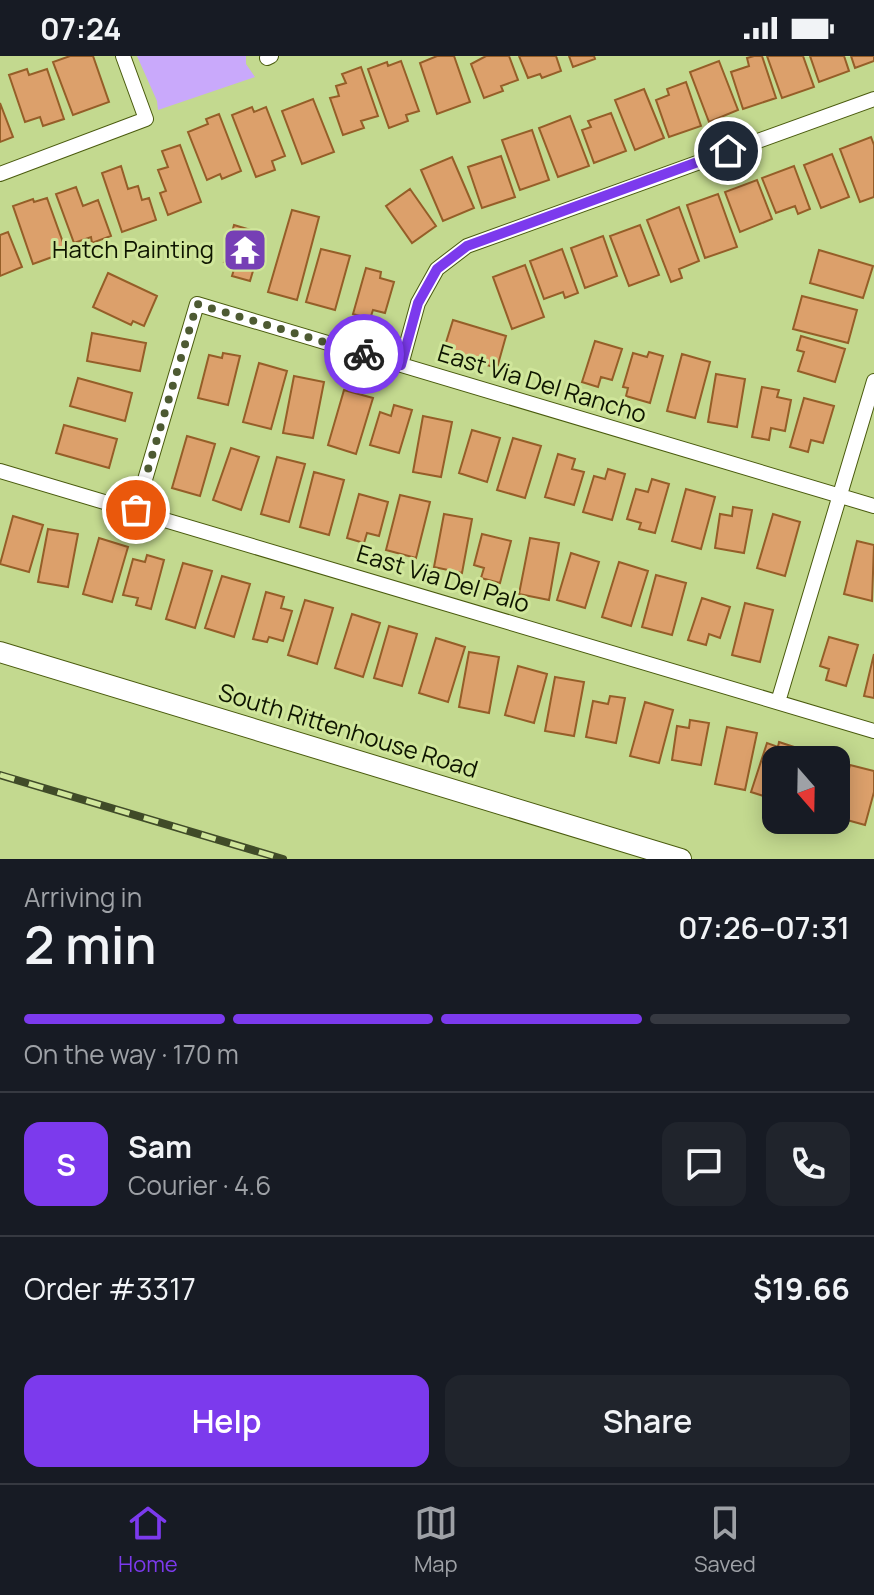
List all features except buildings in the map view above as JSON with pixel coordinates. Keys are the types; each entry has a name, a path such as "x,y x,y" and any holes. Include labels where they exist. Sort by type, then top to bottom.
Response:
{"main road":[{"name":"South Rittenhouse Road","path":"0,652 681,859"}],"street":[{"path":"0,174 146,119 123,56"},
{"path":"401,365 418,303 437,269 467,246 874,99"},
{"name":"East Via Del Rancho","path":"136,510 197,304 874,506"},
{"path":"778,702 874,381"},
{"name":"East Via Del Palo","path":"0,471 874,731"}],"shaded area":[{"path":"137,56 246,56 246,64 255,77 158,110"}],"railway":[{"path":"0,775 283,859"}],"way so far":[{"path":"136,510 197,304 364,354"}],"place":[{"name":"Hatch Painting","path":"245,250"}],"route":[{"path":"364,354 401,365 418,303 437,269 467,246 728,151"}]}
